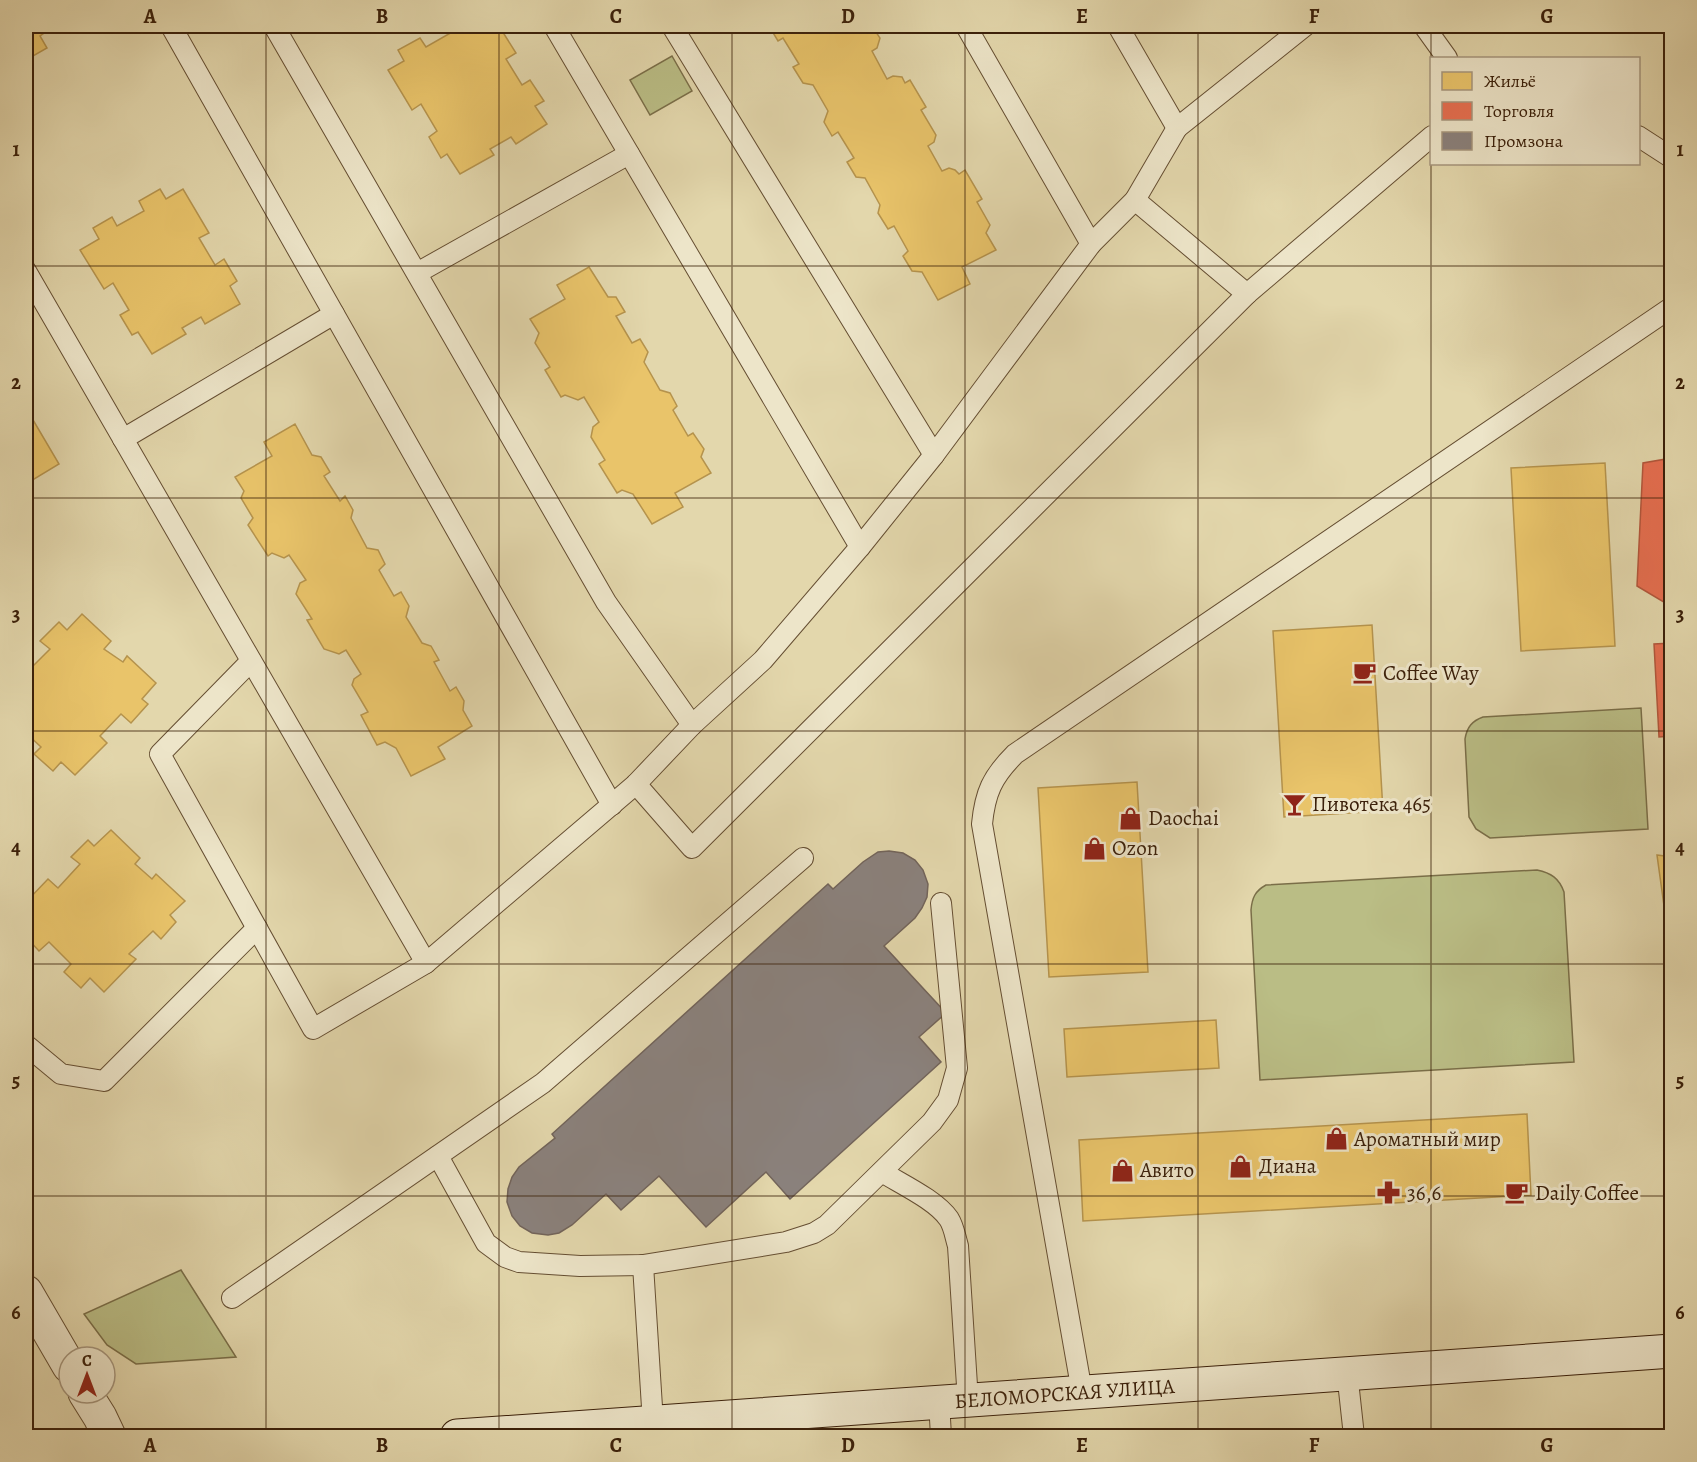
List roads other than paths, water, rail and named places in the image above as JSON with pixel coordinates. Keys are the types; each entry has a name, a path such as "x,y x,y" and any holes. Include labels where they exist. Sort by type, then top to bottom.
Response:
{"main road":[{"path":"26,1292 57,1345"},
{"name":"БЕЛОМОРСКАЯ УЛИЦА","path":"457,1437 653,1423 755,1426 953,1402 1347,1372 1671,1351"},
{"path":"93,1405 109,1437"}],"lane":[{"path":"171,26 612,805"},
{"path":"274,26 606,602 692,725"},
{"path":"554,26 860,547"},
{"path":"672,26 934,455"},
{"path":"966,26 1091,244"},
{"path":"1118,26 1177,128"},
{"path":"251,662 160,754 314,1029 426,963 636,784 692,725 763,660 860,547 934,455 1091,244 1135,200 1177,128 1305,26"},
{"path":"1424,26 1447,57"},
{"path":"636,784 692,848 1247,294 1430,137"},
{"path":"1640,137 1671,158"},
{"path":"417,273 629,154"},
{"path":"1135,200 1247,294"},
{"path":"26,271 426,963"},
{"path":"1082,1392 982,824 984,803 993,779 1015,754 1671,307"},
{"path":"123,439 334,314"},
{"path":"232,1298 543,1083 803,858"},
{"path":"438,1156 486,1243 506,1257 519,1262 580,1266 644,1265 798,1239 827,1225 932,1122 948,1100 953,1087 957,1068 941,903"},
{"path":"26,1045 61,1074 104,1081 257,928"},
{"path":"882,1172 936,1206 947,1216 953,1226 958,1246 953,1402 941,1437"},
{"path":"644,1265 653,1423"},
{"path":"1347,1372 1354,1437"}],"place":[{"name":"Coffee Way","path":"1365,673"},
{"name":"Пивотека 465","path":"1294,804"},
{"name":"Daochai","path":"1130,818"},
{"name":"Ozon","path":"1094,848"},
{"name":"Ароматный мир","path":"1336,1139"},
{"name":"Диана","path":"1241,1166"},
{"name":"Авито","path":"1122,1170"},
{"name":"36,6","path":"1389,1193"},
{"name":"Daily Coffee","path":"1517,1193"}]}
